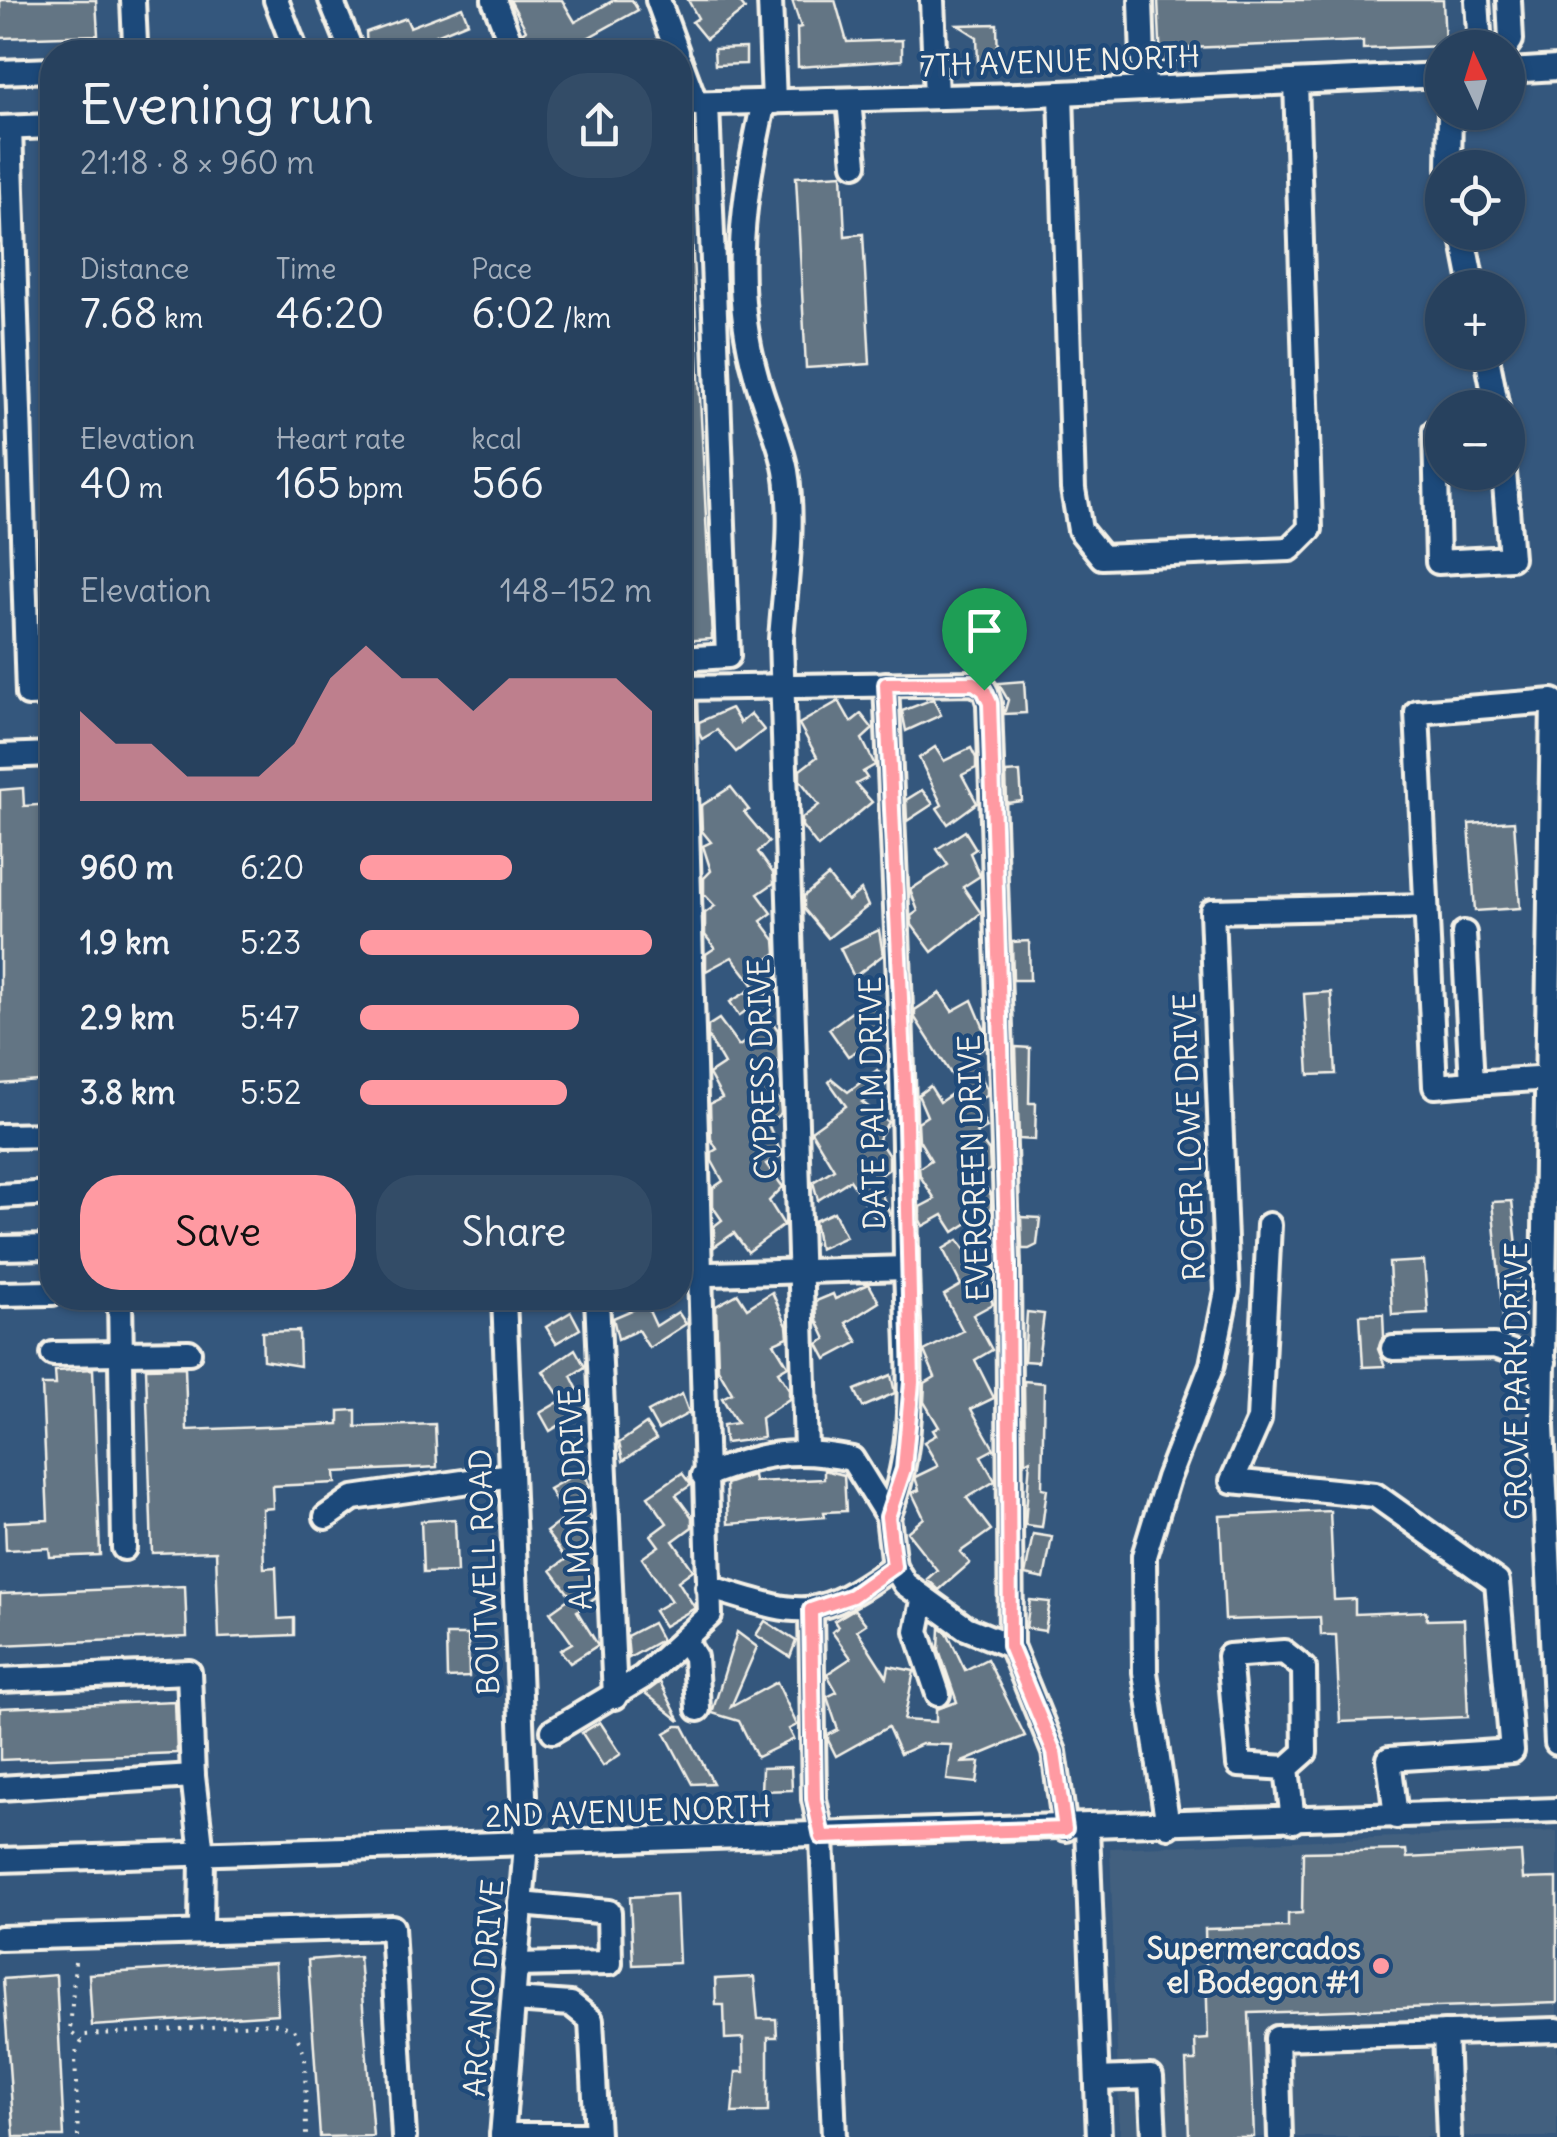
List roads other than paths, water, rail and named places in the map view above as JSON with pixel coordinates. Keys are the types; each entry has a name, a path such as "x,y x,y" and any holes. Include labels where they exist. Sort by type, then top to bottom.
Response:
{"street":[{"path":"133,0 134,40"},
{"path":"276,0 291,40"},
{"path":"331,0 347,40"},
{"path":"494,0 509,40"},
{"path":"658,0 673,40"},
{"path":"769,102 770,0"},
{"path":"932,0 936,97"},
{"path":"1141,0 1144,89"},
{"path":"1477,0 1479,30"},
{"path":"1509,0 1510,30"},
{"path":"1525,70 1557,68"},
{"path":"0,72 40,70"},
{"name":"7TH AVENUE NORTH","path":"694,104 1061,93 1425,75"},
{"path":"1061,93 1074,489 1080,530 1102,558 1290,549 1310,529 1296,82"},
{"path":"849,100 855,164"},
{"name":"CYPRESS DRIVE","path":"769,102 743,200 740,250 755,374 786,470 789,524 781,639 806,1449"},
{"path":"692,658 728,656 694,104"},
{"path":"40,127 5,128 28,694 40,694"},
{"path":"1436,490 1438,562 1512,558 1506,490"},
{"name":"EVERGREEN DRIVE","path":"886,684 974,683 984,690 990,703 1008,1265 1010,1646"},
{"path":"692,688 886,684"},
{"name":"DATE PALM DRIVE","path":"886,684 905,1082 906,1268 912,1382 904,1469 888,1517"},
{"name":"GROVE PARK DRIVE","path":"1426,906 1418,712 1554,702 1551,1078 1542,1426 1557,1743"},
{"path":"0,756 40,754"},
{"path":"1426,906 1434,1086 1551,1078"},
{"name":"ROGER LOWE DRIVE","path":"1168,1826 1144,1672 1144,1556 1168,1478 1212,1365 1227,1291 1212,911 1426,906"},
{"path":"1464,932 1472,1082"},
{"path":"0,1136 40,1135"},
{"path":"0,1196 40,1194"},
{"path":"1269,1225 1260,1420 1232,1481 1376,1494 1497,1582 1512,1751 1389,1758 1396,1817"},
{"path":"0,1248 40,1247"},
{"path":"692,1274 906,1268"},
{"path":"0,1294 40,1293"},
{"path":"120,1310 124,1548"},
{"name":"BOUTWELL ROAD","path":"504,1310 526,1845"},
{"name":"ALMOND DRIVE","path":"598,1310 615,1697"},
{"path":"553,1731 615,1697 685,1641 710,1615 691,1310"},
{"path":"1394,1348 1494,1346 1544,1362"},
{"path":"53,1354 189,1352"},
{"path":"703,1476 752,1458 806,1449 852,1459 888,1517 894,1566 924,1602 966,1628 1010,1646 1054,1752 1076,1829 1099,2137"},
{"path":"326,1517 353,1498 511,1475"},
{"path":"708,1587 764,1607 811,1610 852,1596 894,1566"},
{"path":"924,1602 917,1631 938,1694"},
{"path":"811,1610 814,1799 822,1837 834,2137"},
{"path":"685,1641 695,1657 698,1709"},
{"path":"1284,1652 1304,1668 1306,1752 1288,1768 1238,1765 1229,1656 1284,1652"},
{"path":"0,1680 189,1672 193,1776 202,1854 202,1930"},
{"path":"1288,1768 1293,1821"},
{"path":"0,1788 193,1776"},
{"name":"2ND AVENUE NORTH","path":"0,1860 1076,1829 1557,1810"},
{"name":"ARCANO DRIVE","path":"502,2136 526,1845"},
{"path":"515,1964 610,1963 609,1912 521,1904"},
{"path":"0,1938 392,1926 404,2137"},
{"path":"502,2136 596,2135 591,2020 571,2004 514,2000"},
{"path":"1280,2137 1277,2038 1557,2030"},
{"path":"1445,2033 1449,2137"},
{"path":"1097,2078 1151,2076 1154,2137"}],"place":[{"name":"Supermercados el Bodegon #1","path":"1381,1966"}]}
